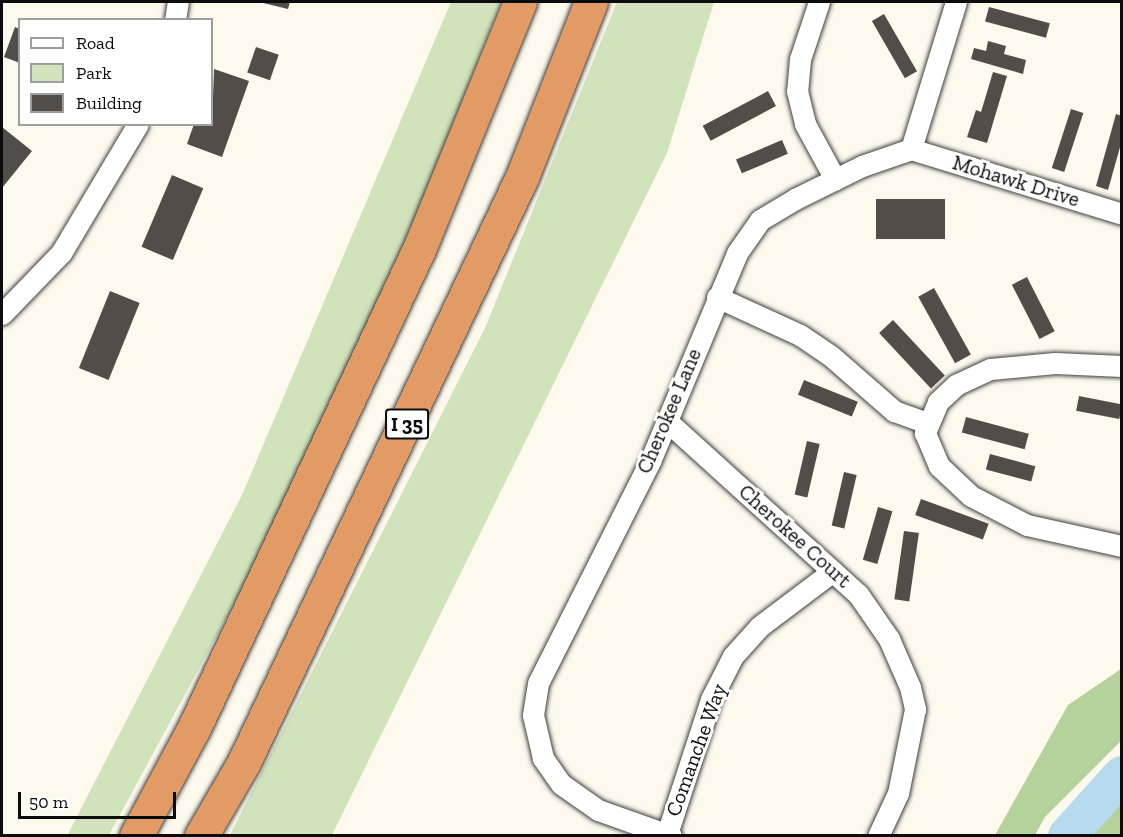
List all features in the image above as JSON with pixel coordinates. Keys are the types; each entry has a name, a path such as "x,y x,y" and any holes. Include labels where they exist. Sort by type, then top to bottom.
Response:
{"highway":[{"path":"136,836 194,728 420,248 520,2"},
{"name":"I 35","path":"201,836 249,752 522,177 591,2"}],"street":[{"path":"175,18 178,2"},
{"path":"819,2 800,59 798,91 805,124 835,179"},
{"path":"911,149 956,2"},
{"path":"2,314 61,254 137,126"},
{"name":"Cherokee Lane","path":"669,835 598,810 561,784 543,758 533,715 538,683 668,422 717,297 737,253 760,220 835,179 911,149"},
{"name":"Mohawk Drive","path":"911,149 1122,214"},
{"path":"717,297 800,335 831,356 894,411 927,423"},
{"path":"1122,366 1055,363 990,369 956,385 938,402 927,423 925,433 939,466 971,496 1027,525 1122,546"},
{"name":"Cherokee Court","path":"668,422 858,594 889,639 915,709 897,793 878,836"},
{"name":"Comanche Way","path":"669,835 711,699 733,656 760,626 833,571"}],"green space":[{"path":"451,2 501,2 427,191 335,395 242,589 109,835 67,836 242,495"},
{"path":"617,2 714,2 667,153 332,835 230,835 485,328"},
{"path":"1121,669 1121,741 1045,817 1035,835 995,835 1068,705"},
{"path":"1121,789 1121,835 1082,835 1083,834"}],"building":[{"path":"259,2 290,2 288,9"},
{"path":"989,7 1050,23 1046,38 985,21"},
{"path":"884,14 917,71 905,78 872,21"},
{"path":"15,27 18,28 18,62 4,57"},
{"path":"988,41 1006,46 1004,54 1026,60 1023,74 971,59 974,48 986,51"},
{"path":"256,47 279,55 270,80 247,73"},
{"path":"214,69 249,81 222,157 187,144 193,126 213,126"},
{"path":"993,72 1007,76 987,143 967,137 976,110 981,112"},
{"path":"768,91 776,106 711,141 703,126"},
{"path":"1071,109 1083,113 1064,172 1052,168"},
{"path":"1116,114 1122,116 1122,140 1108,190 1096,186"},
{"path":"2,127 32,151 2,188"},
{"path":"782,140 788,154 742,173 736,160"},
{"path":"172,175 203,188 173,260 142,247"},
{"path":"876,199 945,199 945,239 876,239"},
{"path":"1027,277 1055,331 1040,339 1012,285"},
{"path":"934,288 971,354 955,363 918,297"},
{"path":"110,291 140,303 109,380 79,368"},
{"path":"893,320 945,376 931,389 879,333"},
{"path":"804,380 858,402 852,417 798,395"},
{"path":"1079,396 1122,404 1119,419 1076,411"},
{"path":"966,417 1029,434 1025,449 962,432"},
{"path":"807,441 820,444 807,498 795,495"},
{"path":"990,454 1035,466 1031,482 986,469"},
{"path":"844,472 857,475 844,529 832,526"},
{"path":"921,499 989,524 983,540 915,515"},
{"path":"878,507 892,511 877,564 863,560"},
{"path":"904,531 919,533 909,601 894,599"}],"waterway":[{"path":"1067,836 1122,775"}]}
